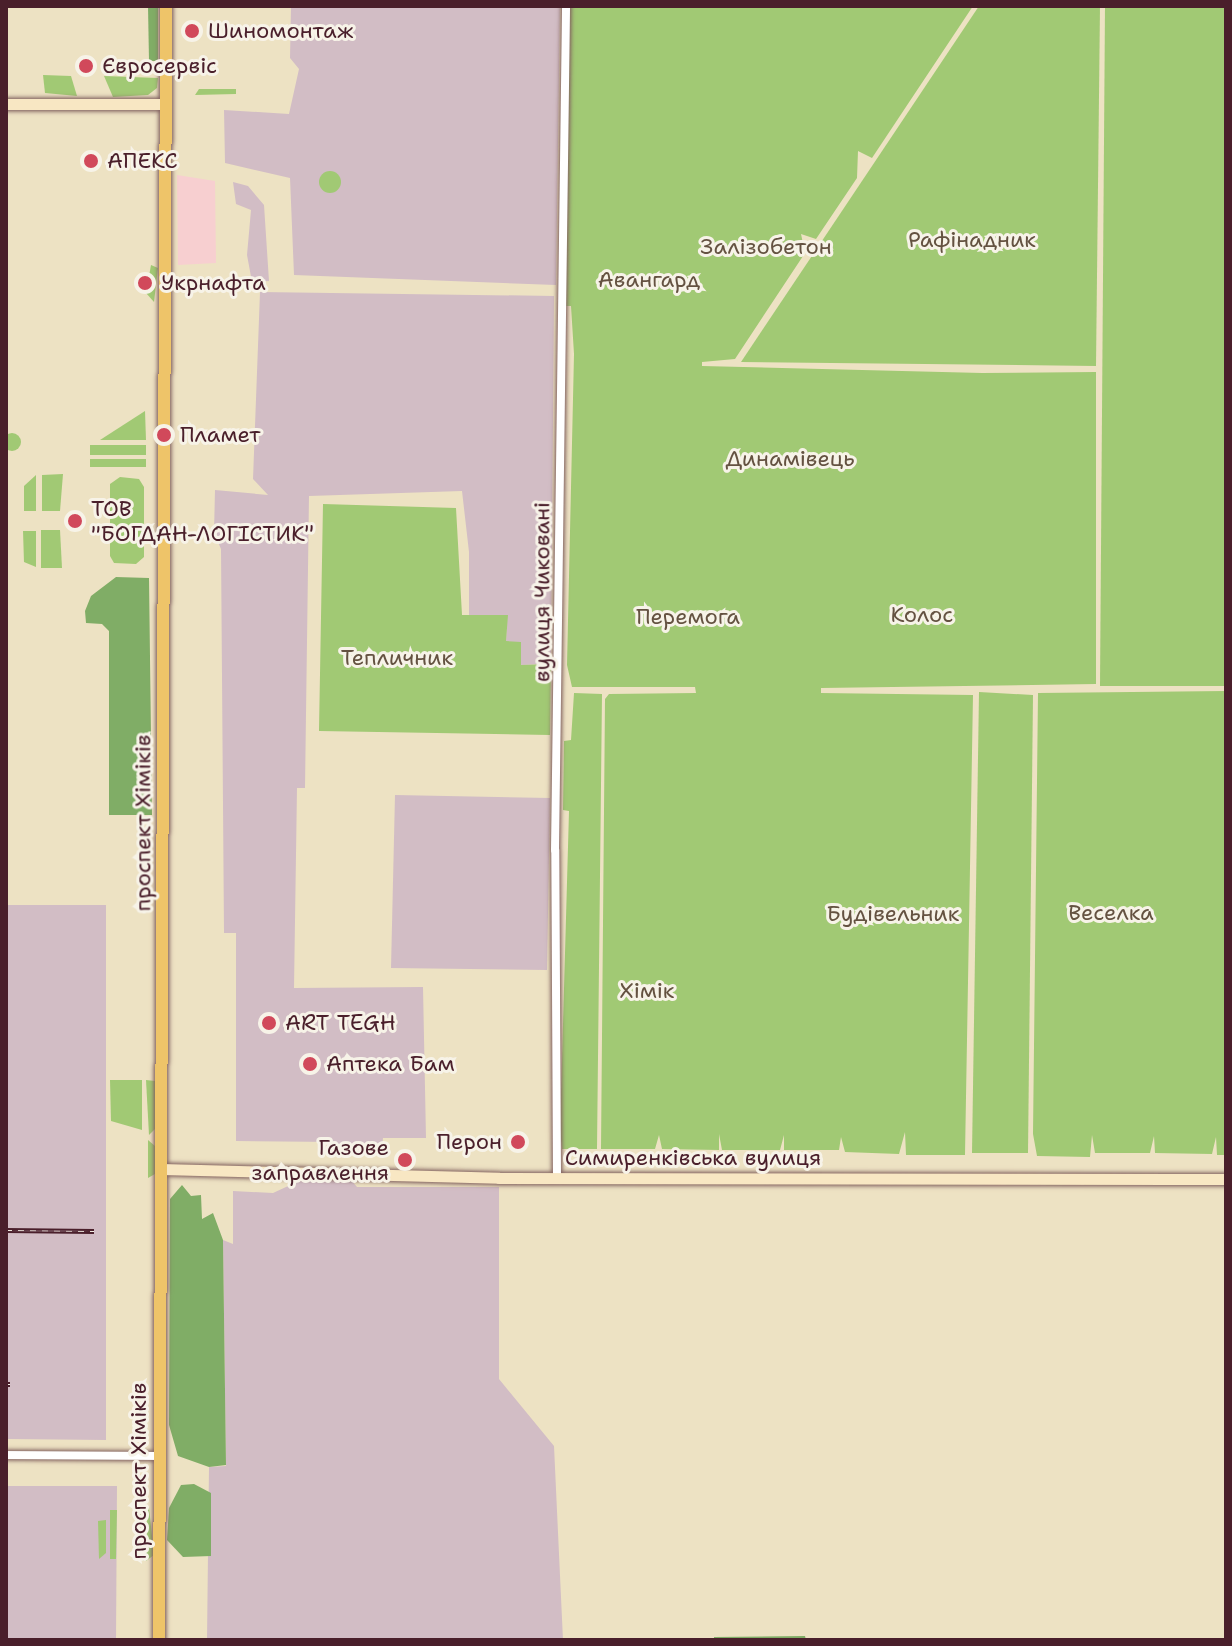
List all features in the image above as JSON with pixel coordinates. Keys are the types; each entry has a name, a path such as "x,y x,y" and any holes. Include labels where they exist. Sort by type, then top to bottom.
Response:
{"main road":[{"name":"проспект Хіміків","path":"159,1640 166,6"},
{"path":"6,104 165,104"},
{"name":"Симиренківська вулиця","path":"161,1169 557,1178 1226,1179"}],"street":[{"name":"вулиця Чиковані","path":"557,1178 555,850 566,6"},
{"path":"6,1455 159,1456"}],"shaded area":[{"path":"291,6 560,6 556,285 294,275 290,178 225,163 224,110 289,114 299,69 290,58"},
{"path":"177,175 215,181 216,263 178,265"},
{"path":"233,182 248,186 264,205 269,281 252,282 247,255 251,210 236,204"},
{"path":"260,292 554,296 551,664 521,665 506,641 507,615 469,615 469,552 462,491 309,496 305,788 297,788 294,988 423,987 426,1138 383,1138 382,1149 340,1150 336,1142 236,1141 236,933 224,933 221,549 214,533 215,490 268,495 253,479"},
{"path":"395,795 550,798 547,970 391,968"},
{"path":"6,905 106,905 106,1440 6,1439"},
{"path":"351,1180 357,1187 499,1187 499,1379 554,1446 563,1640 207,1640 209,1467 226,1466 223,1240 233,1244 233,1191 273,1193 299,1181"},
{"path":"6,1486 117,1486 116,1640 6,1640"}],"green space":[{"path":"148,6 158,6 158,61 149,61"},
{"path":"570,6 973,6 872,158 858,151 857,178 816,239 801,234 805,253 735,359 702,362 702,366 982,373 1096,372 1096,684 821,688 821,693 973,695 965,1155 906,1155 905,1132 899,1154 845,1152 841,1137 839,1150 784,1150 784,1135 780,1150 722,1150 719,1134 719,1150 662,1149 659,1135 655,1149 601,1149 605,699 609,694 696,693 695,687 572,687 567,665 574,354 571,306 565,306"},
{"name":"Рафінадник","path":"979,6 1100,6 1096,366 741,362"},
{"path":"1105,6 1226,6 1226,686 1100,686"},
{"path":"43,75 71,76 77,96 45,93"},
{"path":"104,76 158,78 157,88 148,95 113,97"},
{"path":"199,89 236,89 236,94 195,95"},
{"path":"330,171 338,174 341,182 338,190 330,193 322,190 319,182 322,174"},
{"path":"151,265 158,268 154,302 146,293"},
{"path":"145,411 146,440 100,440"},
{"path":"8,433 16,433 21,442 19,449 8,451 3,446 3,438"},
{"path":"90,445 146,445 146,455 90,455"},
{"path":"90,459 146,459 146,467 90,467"},
{"path":"63,474 60,511 42,511 42,475"},
{"path":"36,475 36,511 24,511 24,486"},
{"path":"120,477 139,479 144,487 144,557 136,564 114,563 110,556 110,484"},
{"name":"Тепличник","path":"323,504 456,508 462,615 508,615 506,641 521,642 521,665 551,664 550,735 319,731"},
{"path":"41,530 60,530 62,568 41,568"},
{"path":"23,531 36,531 36,567 24,562"},
{"path":"116,577 149,578 152,815 109,815 109,631 102,624 86,623 85,611 91,596"},
{"name":"Веселка","path":"1226,691 1226,1155 1217,1155 1216,1137 1212,1154 1155,1153 1154,1136 1150,1153 1095,1153 1092,1135 1090,1157 1037,1156 1033,1134 1038,693"},
{"path":"979,692 1033,695 1028,1153 972,1153"},
{"name":"Хімік","path":"574,693 602,694 597,1149 562,1149 560,1131 569,811 563,810 564,741 571,740"},
{"path":"110,1080 142,1080 142,1130 111,1121"},
{"path":"146,1080 155,1081 155,1129 149,1135"},
{"path":"148,1140 155,1146 155,1174 148,1178"},
{"path":"182,1185 191,1196 201,1195 202,1219 213,1213 223,1240 226,1465 209,1467 178,1456 169,1425 170,1199"},
{"path":"194,1484 211,1493 211,1556 183,1557 167,1540 169,1508 181,1485"},
{"path":"145,1499 144,1561 138,1558 138,1505"},
{"path":"147,1508 154,1555 146,1561"},
{"path":"110,1510 117,1510 116,1559 110,1559"},
{"path":"106,1520 106,1553 99,1559 98,1521"},
{"path":"805,1636 806,1640 714,1640 714,1637"}],"railway":[{"path":"6,1230 94,1231"}],"place":[{"name":"Шиномонтаж","path":"192,31"},
{"name":"Євросервіс","path":"86,66"},
{"name":"АПЕКС","path":"91,161"},
{"name":"Укрнафта","path":"145,283"},
{"name":"Пламет","path":"164,435"},
{"name":"ТОВ \"БОГДАН-ЛОГІСТИК\"","path":"75,521"},
{"name":"ART TEGH","path":"269,1023"},
{"name":"Аптека Бам","path":"310,1064"},
{"name":"Перон","path":"518,1142"},
{"name":"Газове заправлення","path":"405,1160"}],"park label":[{"name":"Залізобетон","path":"766,247"},
{"name":"Авангард","path":"649,280"},
{"name":"Динамівець","path":"790,459"},
{"name":"Колос","path":"922,615"},
{"name":"Перемога","path":"688,617"},
{"name":"Будівельник","path":"893,914"}]}
